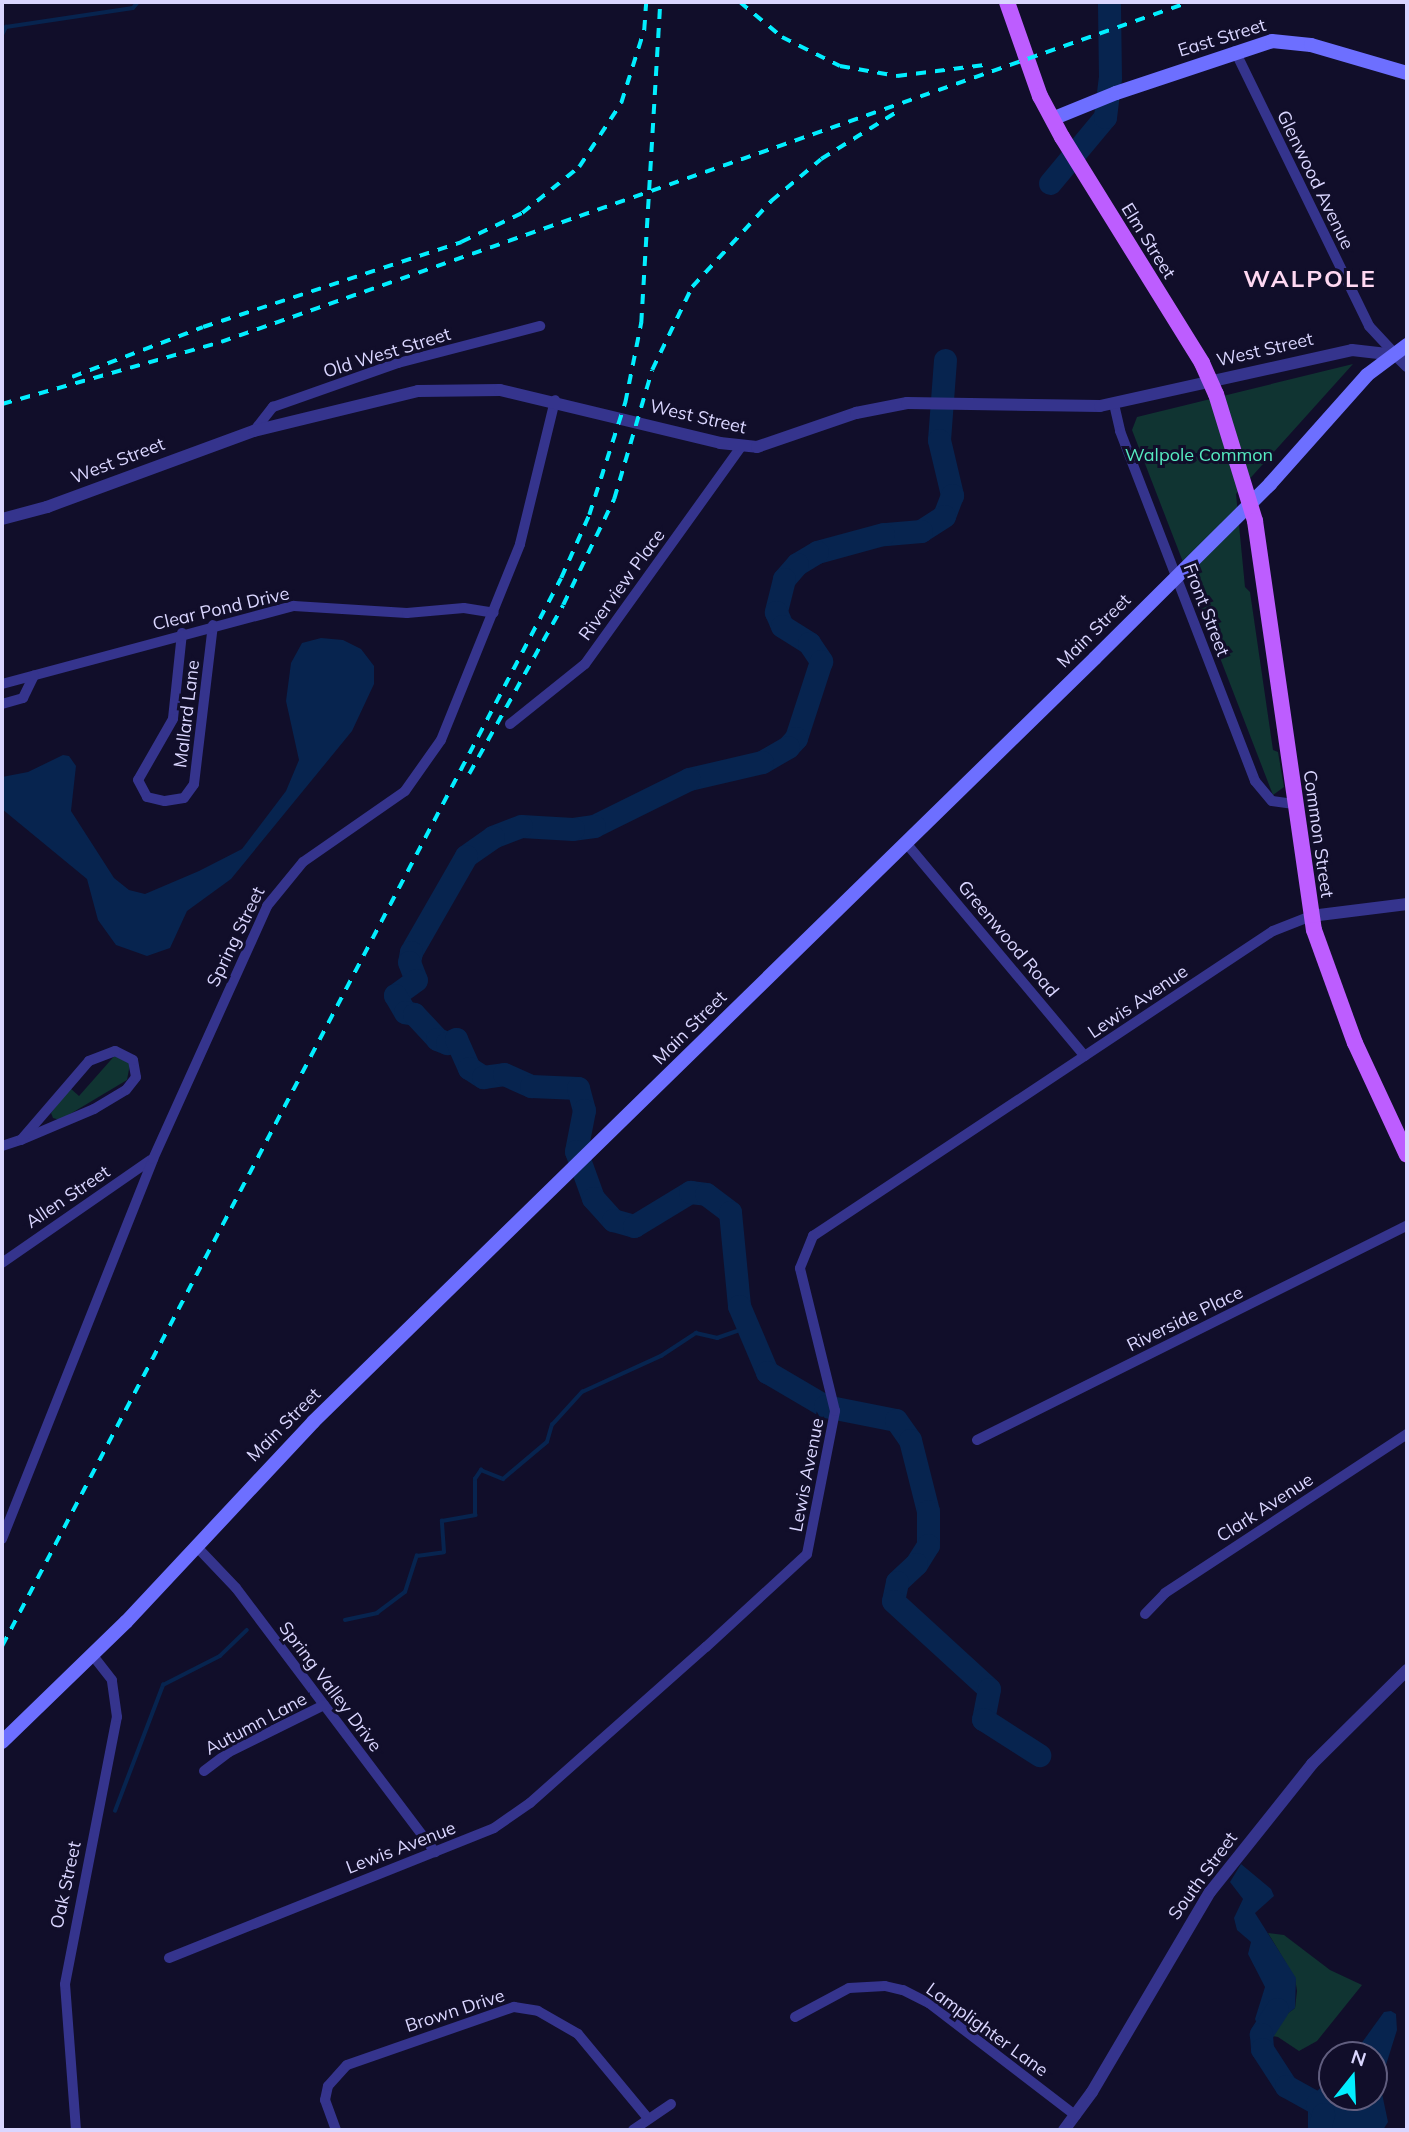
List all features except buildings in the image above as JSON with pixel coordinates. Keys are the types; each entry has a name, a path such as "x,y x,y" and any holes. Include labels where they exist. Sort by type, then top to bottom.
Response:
{"main road":[{"name":"Elm Street","path":"1007,2 1052,119 1068,149 1212,381 1251,503"},
{"name":"East Street","path":"1052,119 1116,93 1235,51 1272,41 1296,42 1407,73"},
{"name":"Main Street","path":"2,1742 93,1656 313,1422 1251,503 1367,375 1407,345"},
{"name":"Common Street","path":"1251,503 1311,916 1355,1043 1407,1155"}],"street":[{"name":"Glenwood Avenue","path":"1235,51 1368,326 1396,355"},
{"name":"Old West Street","path":"254,431 273,407 398,363 540,326"},
{"name":"West Street","path":"2,519 47,507 254,431 439,389 500,390 555,400 741,447 772,445 873,408 935,401 1114,404 1339,351 1396,355"},
{"path":"1396,355 1407,366"},
{"name":"Spring Street","path":"2,1539 153,1159 278,888 303,862 369,820 418,778 441,740 520,544 555,400"},
{"name":"Front Street","path":"1114,404 1119,431 1255,781 1272,801 1294,804"},
{"name":"Riverview Place","path":"510,724 585,664 741,447"},
{"name":"Clear Pond Drive","path":"2,684 213,625 311,605 407,613 464,608 494,613"},
{"name":"Mallard Lane","path":"182,633 173,719 138,780 148,797 165,801 184,798 194,784 213,625"},
{"path":"2,704 23,698 34,675"},
{"name":"Greenwood Road","path":"906,843 1086,1056"},
{"path":"1311,916 1407,904"},
{"name":"Lewis Avenue","path":"169,1958 494,1828 530,1803 807,1554 835,1411 800,1268 813,1236 1273,931 1311,916"},
{"path":"2,1146 22,1140 126,1090 136,1077 133,1060 115,1051 89,1061 22,1140"},
{"name":"Allen Street","path":"2,1263 153,1159"},
{"name":"Riverside Place","path":"977,1440 1407,1226"},
{"name":"Clark Avenue","path":"1145,1614 1165,1593 1407,1434"},
{"name":"Spring Valley Drive","path":"196,1546 236,1588 435,1852"},
{"name":"Oak Street","path":"76,2130 65,1984 117,1717 112,1680 93,1656"},
{"name":"South Street","path":"1064,2130 1076,2116 1210,1892 1312,1764 1407,1670"},
{"name":"Autumn Lane","path":"204,1771 229,1752 324,1705"},
{"name":"Lamplighter Lane","path":"795,2017 849,1988 877,1985 903,1990 929,2003 1076,2116"},
{"name":"Brown Drive","path":"336,2130 327,2093 337,2073 347,2065 514,2007 538,2011 578,2034 647,2118"},
{"path":"633,2130 671,2104"}],"green space":[{"name":"Walpole Common","path":"1353,364 1236,494 1245,587 1250,592 1273,750 1278,752 1284,787 1273,795 1132,430 1137,417"},
{"path":"117,1053 130,1064 127,1080 60,1120 53,1118 51,1113 70,1088 79,1096"},
{"path":"1268,1933 1284,1935 1330,1970 1362,1985 1317,2041 1299,2051 1278,2037 1261,2034 1295,2008 1297,1991 1295,1978"}],"water":[{"path":"321,638 343,640 361,649 374,666 374,684 352,731 231,879 187,911 170,948 147,956 116,945 98,920 87,879 2,809 2,777 28,772 63,755 69,756 76,766 71,811 114,878 129,890 145,894 199,871 242,849 286,791 299,760 286,701 291,663 302,643"},
{"path":"1241,1864 1271,1889 1274,1896 1255,1913 1296,1978 1295,2008 1261,2034 1255,2019 1265,1987 1248,1954 1251,1942 1237,1930 1234,1918 1243,1899 1230,1882"},
{"path":"1391,2011 1396,2014 1397,2030 1388,2059 1388,2041 1363,2041 1384,2012"},
{"path":"1318,2090 1318,2111 1386,2111 1388,2122 1383,2130 1308,2130 1308,2110 1295,2097 1301,2091 1315,2093"}],"waterway":[{"path":"2,35 6,27 133,8 138,2"},
{"path":"1050,183 1105,117 1110,78 1109,2"},
{"path":"945,360 939,440 952,495 944,516 921,531 883,534 817,552 797,564 784,579 776,612 782,626 809,643 821,661 796,738 788,747 762,762 689,779 594,826 573,829 521,826 493,837 466,856 411,952 409,962 416,980 395,995 405,1012 414,1014 437,1039 447,1043 456,1039 469,1068 483,1077 504,1074 531,1086 578,1088 584,1110 576,1151 593,1198 613,1220 634,1226 690,1192 706,1194 730,1212 739,1306 767,1372 825,1406 896,1420 910,1440 928,1511 928,1545 916,1564 897,1582 893,1601 989,1689 983,1719 1039,1755"},
{"path":"345,1620 377,1613 405,1592 417,1556 444,1552 442,1521 475,1515 475,1479 481,1470 503,1479 547,1442 552,1425 582,1392 661,1356 696,1333 717,1338 746,1328"},
{"path":"115,1811 163,1685 220,1656 247,1630"},
{"path":"1277,2009 1261,2034 1262,2049 1286,2086 1317,2103 1323,2114 1319,2130"}],"railway":[{"path":"72,377 203,327 461,242 522,213 579,167 621,103 644,30 646,2"},
{"path":"2,1646 561,578 589,515 625,403 641,323 660,2"},
{"path":"740,2 782,37 840,66 897,76 984,65"},
{"path":"2,404 221,342 1189,2"},
{"path":"469,774 563,605 614,499 652,370 692,287 771,201 821,159 895,113"}],"district":[{"name":"WALPOLE","path":"1310,279"}]}
